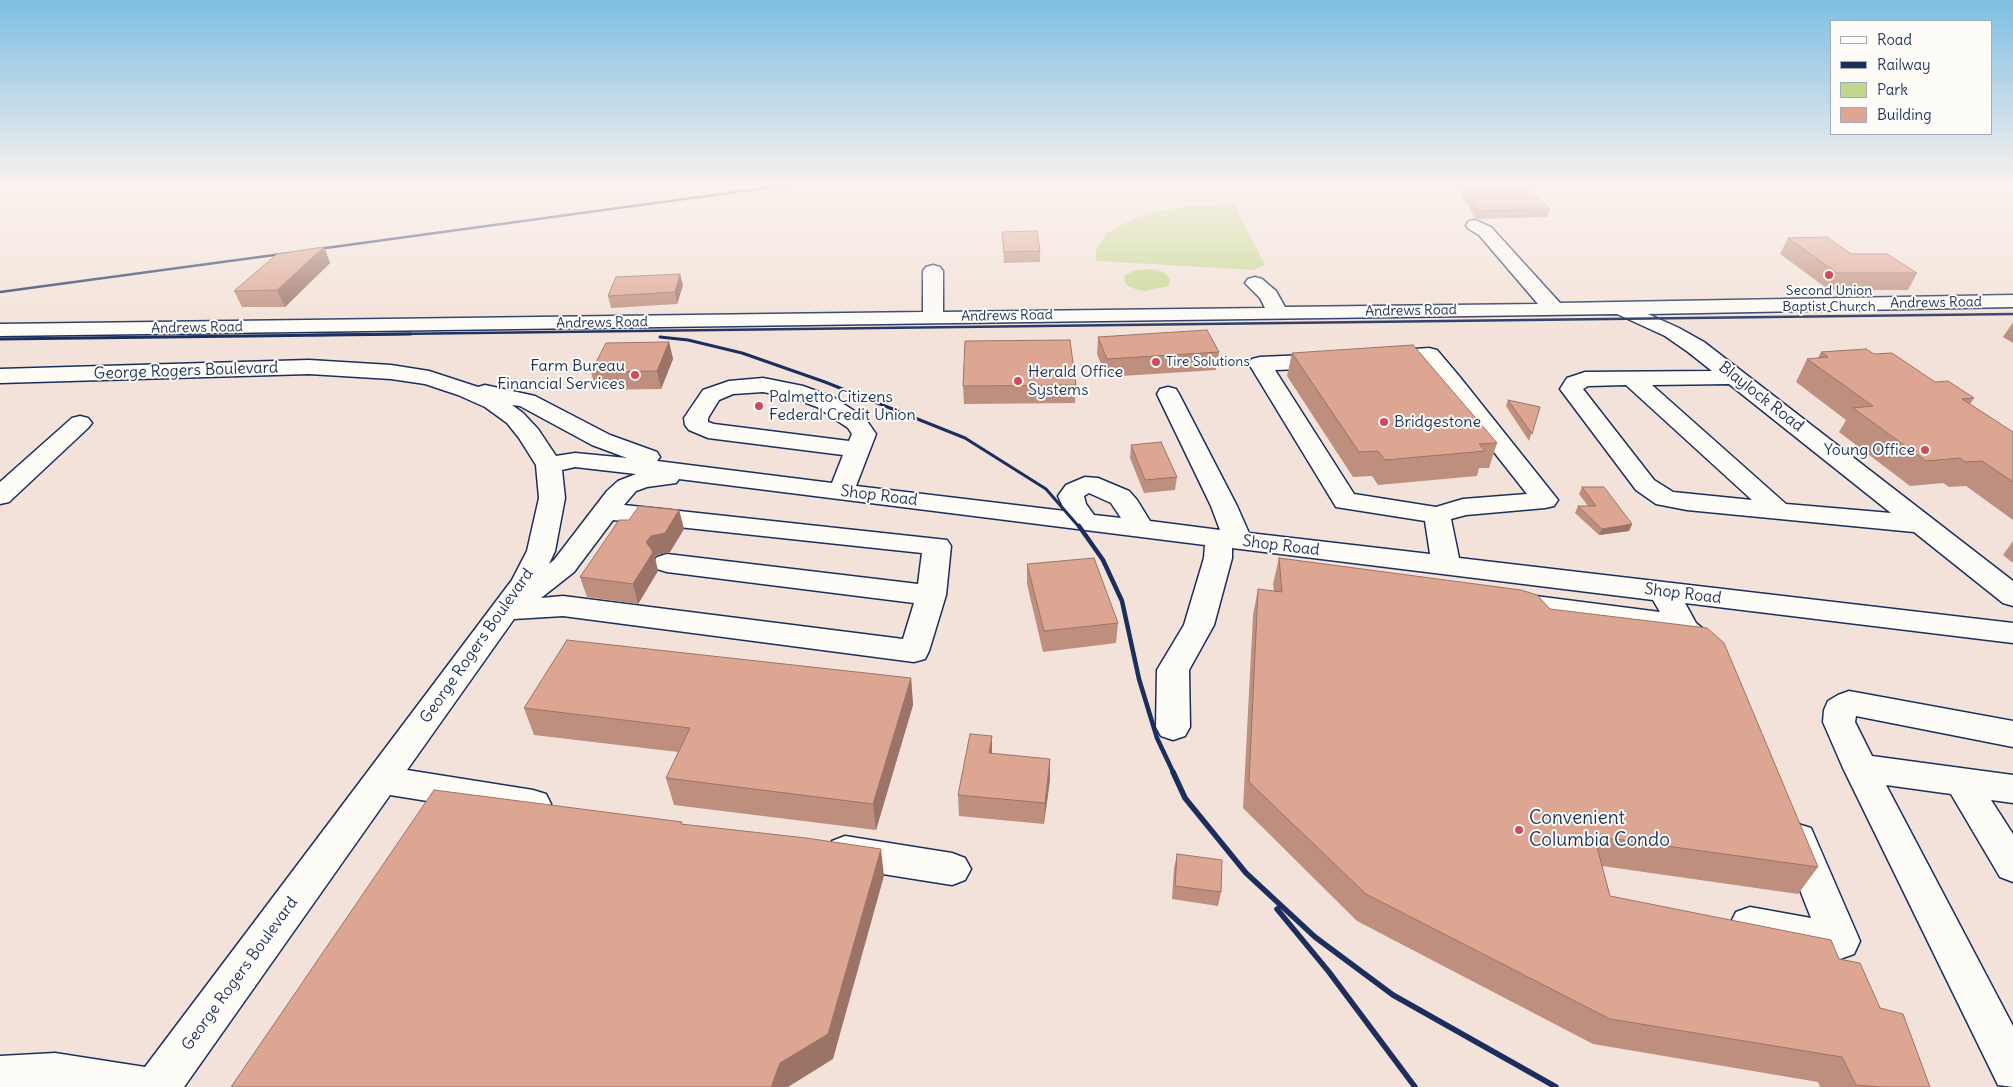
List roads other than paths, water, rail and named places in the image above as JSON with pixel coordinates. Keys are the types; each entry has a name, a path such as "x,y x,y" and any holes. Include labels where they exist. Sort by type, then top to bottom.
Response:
{"street":[{"path":"1488,235 1554,309"},
{"path":"933,271 933,318"},
{"path":"1255,283 1269,295 1278,313"},
{"name":"Andrews Road","path":"0,330 2013,301"},
{"name":"Blaylock Road","path":"1616,308 1672,332 1696,347 2013,596"},
{"path":"1429,355 1452,381 1545,500 1463,507 1437,515 1345,501 1260,364 1429,355"},
{"name":"George Rogers Boulevard","path":"0,376 309,367 390,372 429,378 493,402 515,418 529,434 549,466 552,498 541,551 524,584 157,1087"},
{"path":"1734,377 1585,379 1575,383 1571,389 1645,486 1665,498 1687,502 1925,525"},
{"path":"1632,379 1779,511"},
{"path":"444,383 527,401 564,422 602,440 704,475"},
{"path":"841,492 864,434 857,423 825,402 795,391 763,385 729,388 711,395 696,418 698,424 708,431 858,449"},
{"path":"1168,394 1224,506 1229,539 1218,558 1199,624 1173,670 1173,727"},
{"path":"0,496 80,423"},
{"name":"Shop Road","path":"549,466 575,460 1229,539 1441,573 1663,591 2013,633"},
{"path":"506,610 564,566 605,511 627,486 643,480 704,475"},
{"path":"1085,522 1073,504 1071,496 1075,490 1085,485 1098,486 1120,497 1128,506 1141,529"},
{"path":"506,610 563,606 914,650 932,595 937,546 605,511"},
{"path":"1437,515 1441,573"},
{"path":"667,564 932,595"},
{"path":"1663,591 1685,630 1724,662 1729,675"},
{"path":"1490,601 1682,625"},
{"path":"2013,734 1849,703 1840,710 1840,722 1860,768 2013,1070"},
{"path":"1860,768 2013,789"},
{"path":"382,780 568,809"},
{"path":"1961,781 2013,866"},
{"path":"1715,918 1840,941 1787,812"},
{"path":"814,848 952,869"},
{"path":"0,1078 55,1075 140,1087"}],"railway":[{"path":"311,250 423,235"},
{"path":"0,292 289,253"},
{"path":"311,335 2013,314"},
{"path":"0,339 411,334"},
{"path":"660,337 688,340 742,353 825,382 965,438 1046,489 1080,528"},
{"path":"1079,526 1103,560 1122,601 1139,679 1157,738 1174,774"},
{"path":"1173,772 1185,798 1246,873 1315,937 1393,995 1556,1087"},
{"path":"1277,909 1329,972 1415,1087"}],"place":[{"name":"Second Union Baptist Church","path":"1829,275"},
{"name":"Tire Solutions","path":"1156,362"},
{"name":"Farm Bureau Financial Services","path":"635,375"},
{"name":"Herald Office Systems","path":"1018,381"},
{"name":"Palmetto Citizens Federal Credit Union","path":"759,406"},
{"name":"Bridgestone","path":"1384,422"},
{"name":"Young Office","path":"1925,450"},
{"name":"Convenient Columbia Condo","path":"1519,830"}]}
